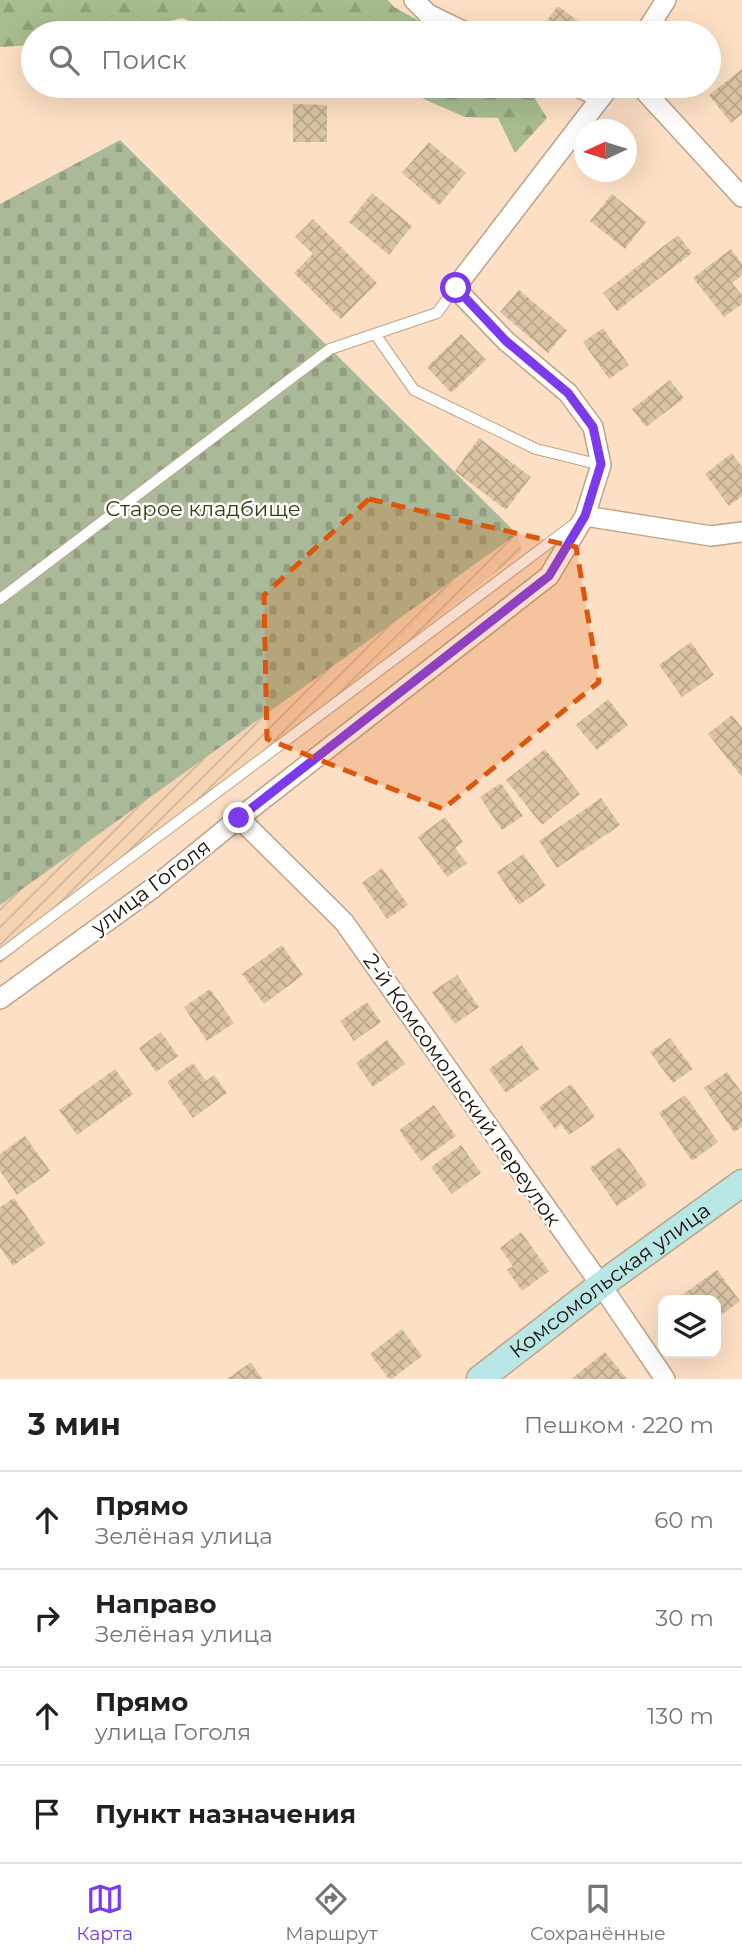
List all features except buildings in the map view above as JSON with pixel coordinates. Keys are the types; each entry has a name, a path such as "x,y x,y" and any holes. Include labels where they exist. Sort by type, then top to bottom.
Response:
{"street":[{"path":"414,0 428,14 442,21"},
{"path":"653,21 666,0"},
{"path":"600,98 456,288 506,341 568,393 593,427 601,464"},
{"path":"651,98 742,197"},
{"name":"улица Гоголя","path":"0,999 153,888 549,576 585,516 601,464"},
{"path":"585,516 710,536 742,532"},
{"name":"2-й Комсомольский переулок","path":"239,818 344,922 665,1379"},
{"name":"Комсомольская улица","path":"480,1379 601,1285 742,1183"}],"lane":[{"path":"0,599 330,349 437,313 456,288"},
{"path":"375,334 414,390 536,449 601,464"},
{"path":"0,955 585,516"}],"highlighted area":[{"path":"369,499 576,547 599,682 443,809 267,739 264,595"}],"shaded area":[{"path":"517,534 522,551 0,965 0,905"}],"green space":[{"path":"0,0 388,0 394,7 419,21 189,21 182,18 170,21 21,21 21,46 0,47"},
{"path":"421,98 534,98 547,118 515,153 498,118 465,117"},
{"name":"Старое кладбище","path":"120,140 517,534 0,905 0,204"}],"route":[{"path":"239,818 549,576 585,516 601,464 593,427 568,393 506,341 456,288"}]}
